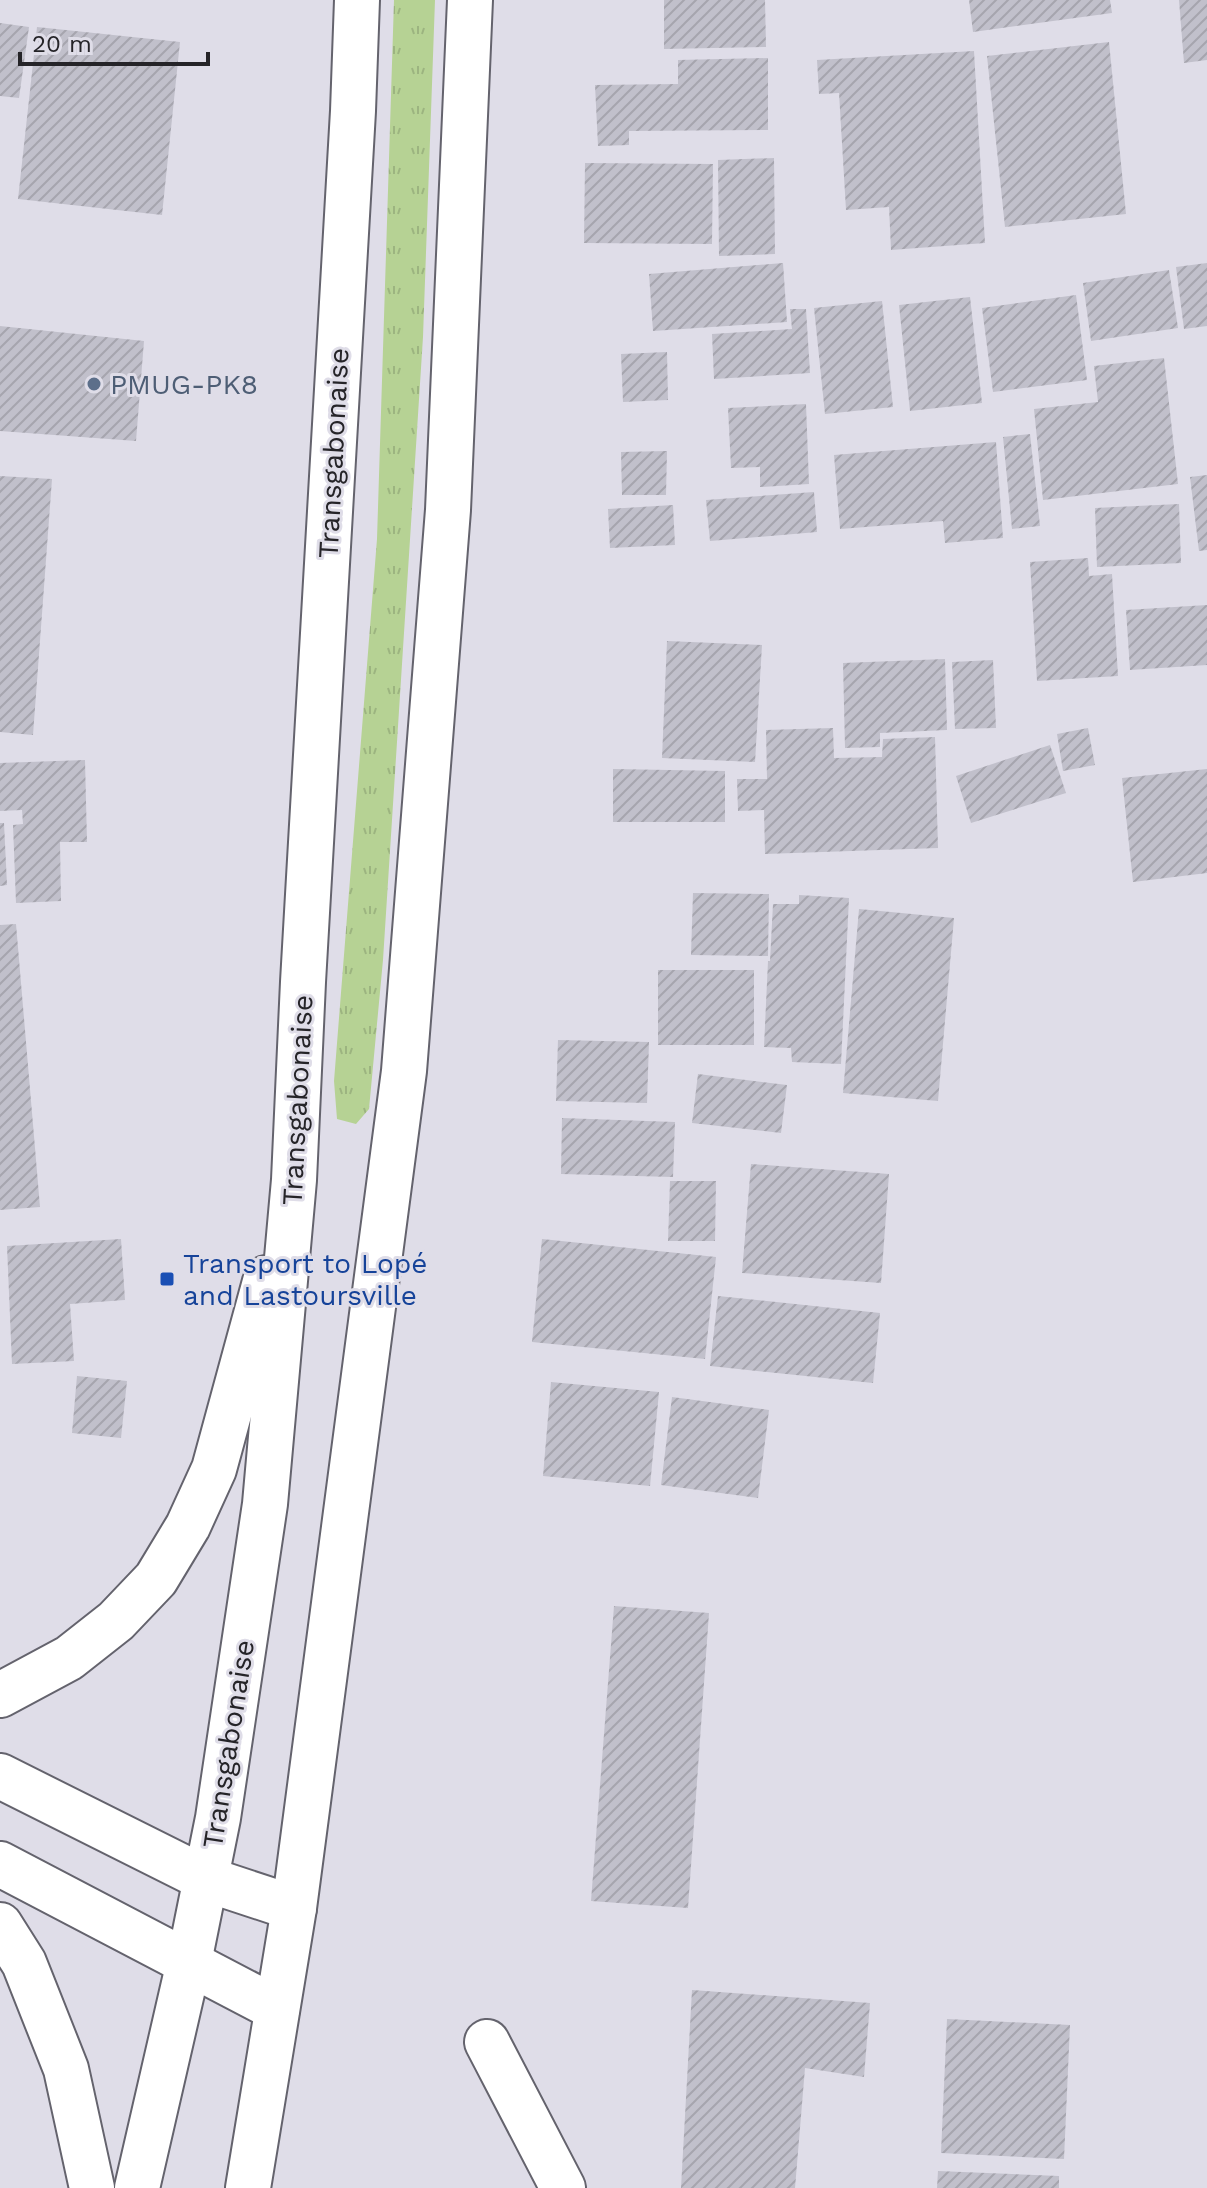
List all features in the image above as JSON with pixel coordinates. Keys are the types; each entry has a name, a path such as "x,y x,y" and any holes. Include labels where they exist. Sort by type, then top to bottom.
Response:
{"main road":[{"name":"Transgabonaise","path":"137,2188 189,1962 218,1818 265,1504 294,1180 357,0"},
{"path":"248,2188 294,1908 404,1071 448,510 470,0"},
{"path":"0,1695 69,1658 116,1621 156,1579 188,1526 214,1469 294,1180"},
{"path":"0,1776 206,1879 294,1908"},
{"path":"0,1864 277,2009"},
{"path":"0,1925 24,1963 66,2069 92,2188"},
{"path":"487,2042 563,2188"}],"green space":[{"path":"394,0 435,0 423,337 383,960 369,1109 356,1124 337,1119 334,1081 377,539"}],"building":[{"path":"664,0 765,0 766,47 664,49"},
{"path":"969,0 1110,0 1112,13 973,32"},
{"path":"1179,0 1207,0 1207,60 1184,63"},
{"path":"0,23 29,27 19,98 0,96"},
{"path":"37,27 180,42 162,215 18,199"},
{"path":"1109,42 1126,214 1005,227 987,56"},
{"path":"974,51 985,243 891,250 889,207 846,210 839,93 819,94 817,60"},
{"path":"768,58 768,130 629,131 629,145 598,146 595,85 678,84 678,60"},
{"path":"774,158 775,254 719,256 718,160"},
{"path":"585,163 713,164 712,244 584,243"},
{"path":"783,263 787,322 653,331 649,274"},
{"path":"1207,263 1207,326 1184,329 1176,267"},
{"path":"1169,270 1178,328 1091,341 1083,283"},
{"path":"1076,295 1087,380 993,392 982,308"},
{"path":"970,297 982,403 910,411 899,305"},
{"path":"882,301 893,407 825,414 814,308"},
{"path":"790,309 806,309 810,373 714,379 712,334 792,329"},
{"path":"0,326 144,341 136,441 0,431"},
{"path":"667,352 668,400 623,402 621,354"},
{"path":"1164,358 1178,484 1043,500 1034,409 1098,402 1094,366"},
{"path":"806,404 809,484 760,487 760,467 731,468 728,408"},
{"path":"1030,434 1040,526 1012,529 1003,437"},
{"path":"996,442 1003,538 945,543 943,521 840,529 834,455"},
{"path":"667,451 666,495 622,495 621,452"},
{"path":"1207,475 1207,550 1199,551 1190,477"},
{"path":"0,476 52,479 33,735 0,732"},
{"path":"814,492 817,532 710,541 706,500"},
{"path":"1179,504 1181,563 1097,567 1095,508"},
{"path":"673,505 675,545 610,548 608,509"},
{"path":"1088,558 1089,576 1112,574 1118,676 1037,681 1030,562"},
{"path":"1207,605 1207,665 1130,670 1126,610"},
{"path":"667,641 762,645 755,762 662,758"},
{"path":"945,659 947,730 880,733 880,747 845,748 843,663"},
{"path":"993,660 996,728 955,729 952,662"},
{"path":"833,728 834,758 882,757 883,739 935,737 938,848 765,854 764,810 738,811 737,779 767,779 766,730"},
{"path":"1088,728 1095,765 1063,771 1057,734"},
{"path":"1050,745 1066,793 971,823 956,776"},
{"path":"85,760 87,842 60,842 61,901 16,903 13,825 23,824 22,810 0,811 0,763"},
{"path":"613,769 725,771 725,822 613,822"},
{"path":"1207,769 1207,873 1133,882 1122,778"},
{"path":"0,823 4,823 7,885 0,886"},
{"path":"693,893 769,894 768,956 691,955"},
{"path":"799,895 849,898 841,1064 792,1062 791,1048 764,1047 773,904 799,904"},
{"path":"859,909 954,918 938,1101 843,1093"},
{"path":"16,924 40,1207 0,1210 0,925"},
{"path":"658,970 754,970 754,1045 658,1045"},
{"path":"558,1040 649,1042 647,1103 556,1101"},
{"path":"698,1074 787,1085 781,1133 692,1123"},
{"path":"562,1118 675,1122 673,1177 561,1174"},
{"path":"751,1164 889,1174 881,1283 742,1273"},
{"path":"670,1181 716,1181 715,1241 668,1241"},
{"path":"121,1239 125,1300 70,1304 74,1361 12,1364 7,1246"},
{"path":"542,1239 716,1257 705,1359 532,1342"},
{"path":"718,1296 880,1313 873,1383 710,1366"},
{"path":"77,1376 127,1381 121,1438 72,1433"},
{"path":"551,1382 659,1392 650,1486 543,1476"},
{"path":"672,1397 769,1410 758,1498 661,1485"},
{"path":"614,1606 709,1613 688,1908 591,1901"},
{"path":"692,1990 870,2003 864,2077 805,2068 795,2188 681,2188"},
{"path":"947,2019 1070,2025 1064,2159 941,2153"},
{"path":"938,2171 1059,2176 1059,2188 937,2188"}],"place":[{"name":"PMUG-PK8","path":"94,384"},
{"name":"Transport to Lopé and Lastoursville","path":"167,1279"}]}
